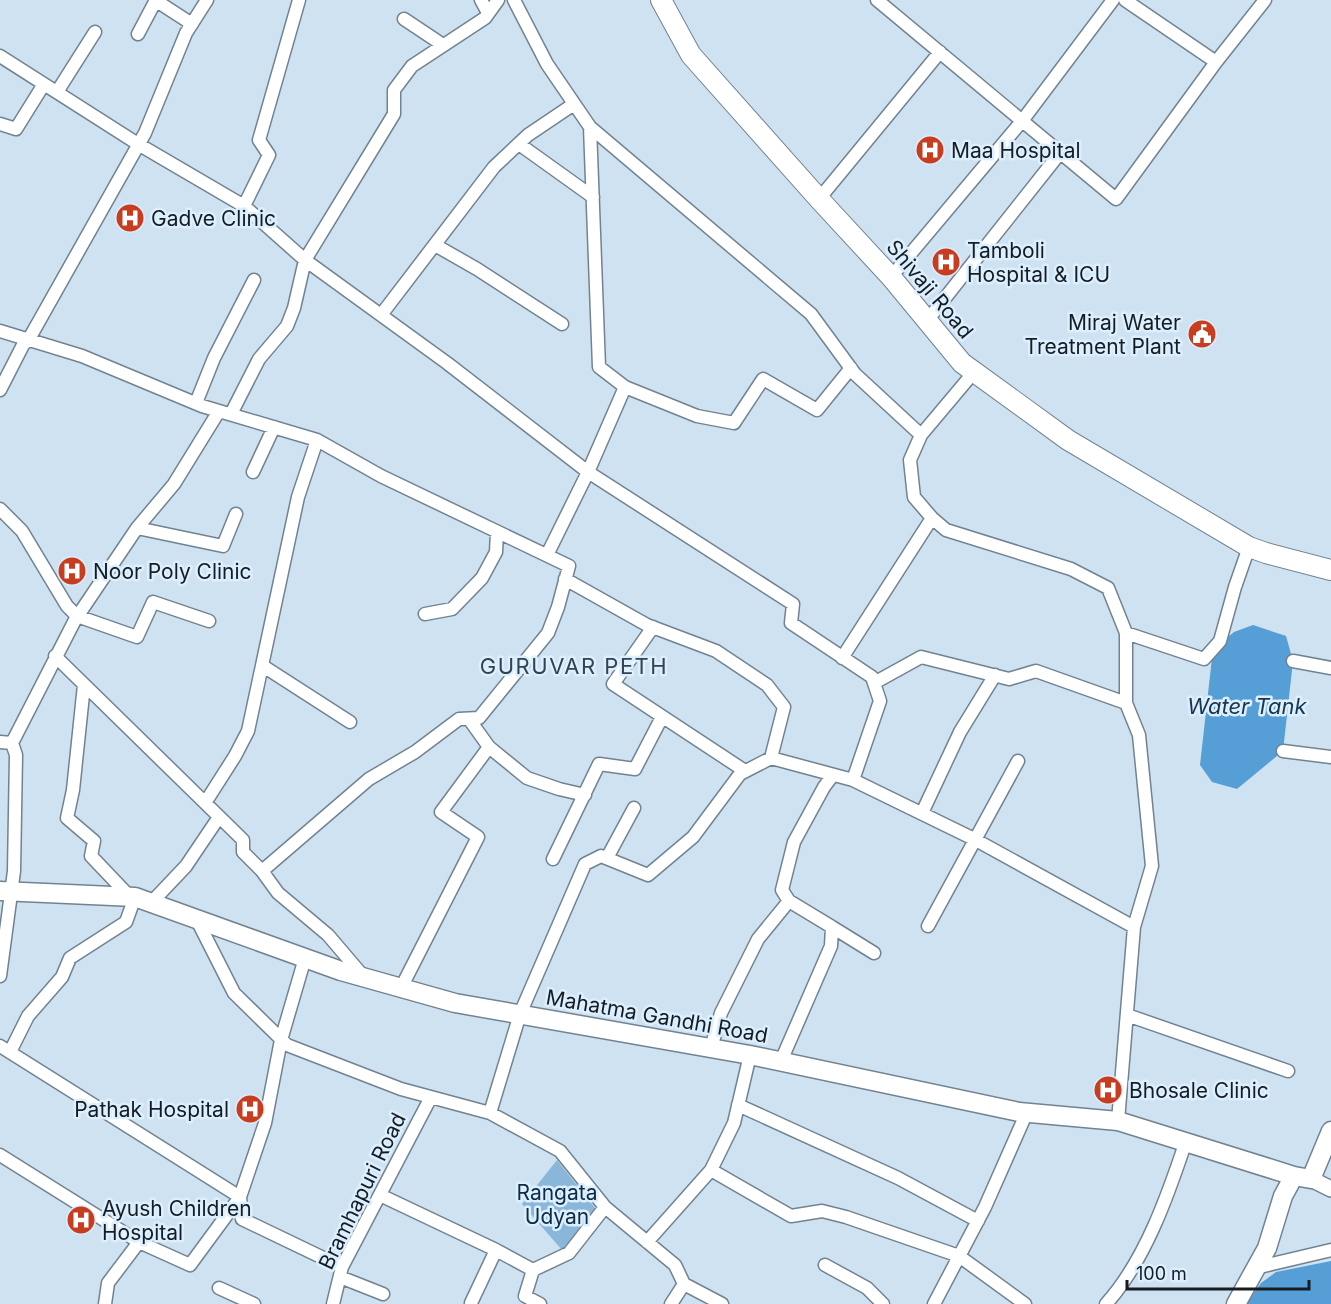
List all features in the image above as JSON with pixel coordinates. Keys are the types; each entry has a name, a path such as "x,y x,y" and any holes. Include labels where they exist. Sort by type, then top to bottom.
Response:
{"main road":[{"name":"Shivaji Road","path":"661,0 691,55 891,277 962,363 1068,440 1249,547 1266,554 1331,570"},
{"name":"Mahatma Gandhi Road","path":"6,891 138,899 305,958 454,1003 750,1055 1027,1112 1118,1121 1302,1177"},
{"path":"1236,1304 1267,1248 1283,1196 1302,1177 1331,1131"}],"street":[{"path":"138,34 156,0 192,24"},
{"path":"0,390 23,345 29,339 145,133 186,33 207,0"},
{"path":"244,206 269,155 259,140 299,0"},
{"path":"481,0 488,13"},
{"path":"0,976 16,755 6,742 77,616 137,528 174,484 225,412 259,359 287,326 294,308 305,260 394,114 394,90 412,66 485,18 498,0"},
{"path":"514,0 547,64 590,127 811,314 851,368 921,435"},
{"path":"877,0 1116,199 1216,62 1265,0"},
{"path":"891,277 1022,121 1113,0"},
{"path":"1125,0 1216,62"},
{"path":"404,19 443,45"},
{"path":"57,92 95,32"},
{"path":"819,199 940,52"},
{"path":"0,56 138,144 244,206 305,260 447,363 588,472 794,604 791,624 872,677 874,682 880,701 853,780"},
{"path":"0,124 16,129 44,84"},
{"path":"381,315 494,167 528,135 574,104"},
{"path":"590,127 599,367 625,387 697,416 734,423 763,379 817,410 851,368"},
{"path":"519,144 593,197"},
{"path":"926,322 1060,153"},
{"path":"435,245 477,269 562,324"},
{"path":"196,403 214,358 254,280"},
{"path":"0,331 81,356 196,403 317,440 381,476 569,566 548,633 479,718 459,719 415,752 369,779 262,871"},
{"path":"974,372 921,435 910,460 914,497 946,530 1071,568 1108,588 1126,633 1126,703 1139,735 1152,866 1134,927 1118,1121"},
{"path":"547,555 588,472 625,387"},
{"path":"253,472 274,427"},
{"path":"205,803 236,756 248,731 298,497 317,440"},
{"path":"0,509 22,531 67,606 77,616 137,637 153,602 209,621"},
{"path":"137,528 223,546 236,514"},
{"path":"842,658 932,518"},
{"path":"425,614 452,609 482,578 496,552 497,531"},
{"path":"1126,633 1204,659 1221,641 1235,586 1249,547"},
{"path":"566,579 653,627 716,651 767,685 784,707 771,758"},
{"path":"653,627 613,684 745,771"},
{"path":"55,656 243,840 243,852 262,871 278,893 328,935 363,977"},
{"path":"874,682 921,657 1008,679 1036,672 1126,703"},
{"path":"1293,661 1331,668"},
{"path":"262,666 350,722"},
{"path":"922,813 960,732 995,675"},
{"path":"84,685 73,790 67,818 94,841 92,856 138,899"},
{"path":"554,860 599,764 635,769 662,717"},
{"path":"469,719 489,747 527,778 585,795"},
{"path":"401,988 478,837 441,812 489,747"},
{"path":"1283,751 1331,757"},
{"path":"490,1113 520,1014 585,864 602,856 648,875 693,837 740,774 771,758 853,780 975,839 1134,927"},
{"path":"928,926 1018,761"},
{"path":"833,775 794,842 782,890 789,901 874,953"},
{"path":"607,858 634,808"},
{"path":"219,816 186,866 138,899 126,922 70,958 62,977 28,1016 5,1049 240,1197"},
{"path":"711,1048 721,1013 758,939 789,901"},
{"path":"197,920 234,993 287,1045 401,1089 490,1113 560,1150 605,1207 675,1265 684,1284 722,1304"},
{"path":"781,1061 831,946 832,927"},
{"path":"0,1155 139,1242 190,1265 240,1197 265,1123 281,1040 305,958"},
{"path":"1127,1015 1288,1071"},
{"path":"647,1242 711,1170 734,1122 750,1055"},
{"name":"Bramhapuri Road","path":"333,1304 341,1272 431,1097"},
{"path":"738,1105 898,1178 978,1221"},
{"path":"934,1304 978,1221 1027,1112"},
{"path":"1106,1304 1141,1253 1170,1188 1186,1141"},
{"path":"711,1170 791,1216 822,1212 846,1217 959,1256 1025,1304"},
{"path":"1302,1177 1331,1189"},
{"path":"380,1195 533,1270"},
{"path":"240,1197 242,1219 383,1294"},
{"path":"540,1304 525,1296 533,1270 569,1253 605,1207"},
{"path":"105,1304 108,1284 139,1242"},
{"path":"471,1302 496,1250"},
{"path":"1255,1268 1331,1250"},
{"path":"825,1265 867,1288 883,1304"},
{"path":"671,1304 684,1284"},
{"path":"219,1288 254,1304"}],"green space":[{"name":"Rangata Udyan","path":"557,1160 595,1208 562,1250 522,1204"}],"water":[{"name":"Water Tank","path":"1253,625 1286,636 1293,661 1283,751 1237,789 1212,782 1200,765 1213,649 1234,632"},
{"path":"1331,1261 1331,1304 1246,1304 1261,1283 1276,1272"}],"place":[{"name":"Maa Hospital","path":"930,150"},
{"name":"Gadve Clinic","path":"130,218"},
{"name":"Tamboli Hospital & ICU","path":"946,262"},
{"name":"Miraj Water Treatment Plant","path":"1202,334"},
{"name":"Noor Poly Clinic","path":"72,571"},
{"name":"Bhosale Clinic","path":"1108,1090"},
{"name":"Pathak Hospital","path":"250,1109"},
{"name":"Ayush Children Hospital","path":"81,1220"}],"district":[{"name":"GURUVAR PETH","path":"574,666"}]}
